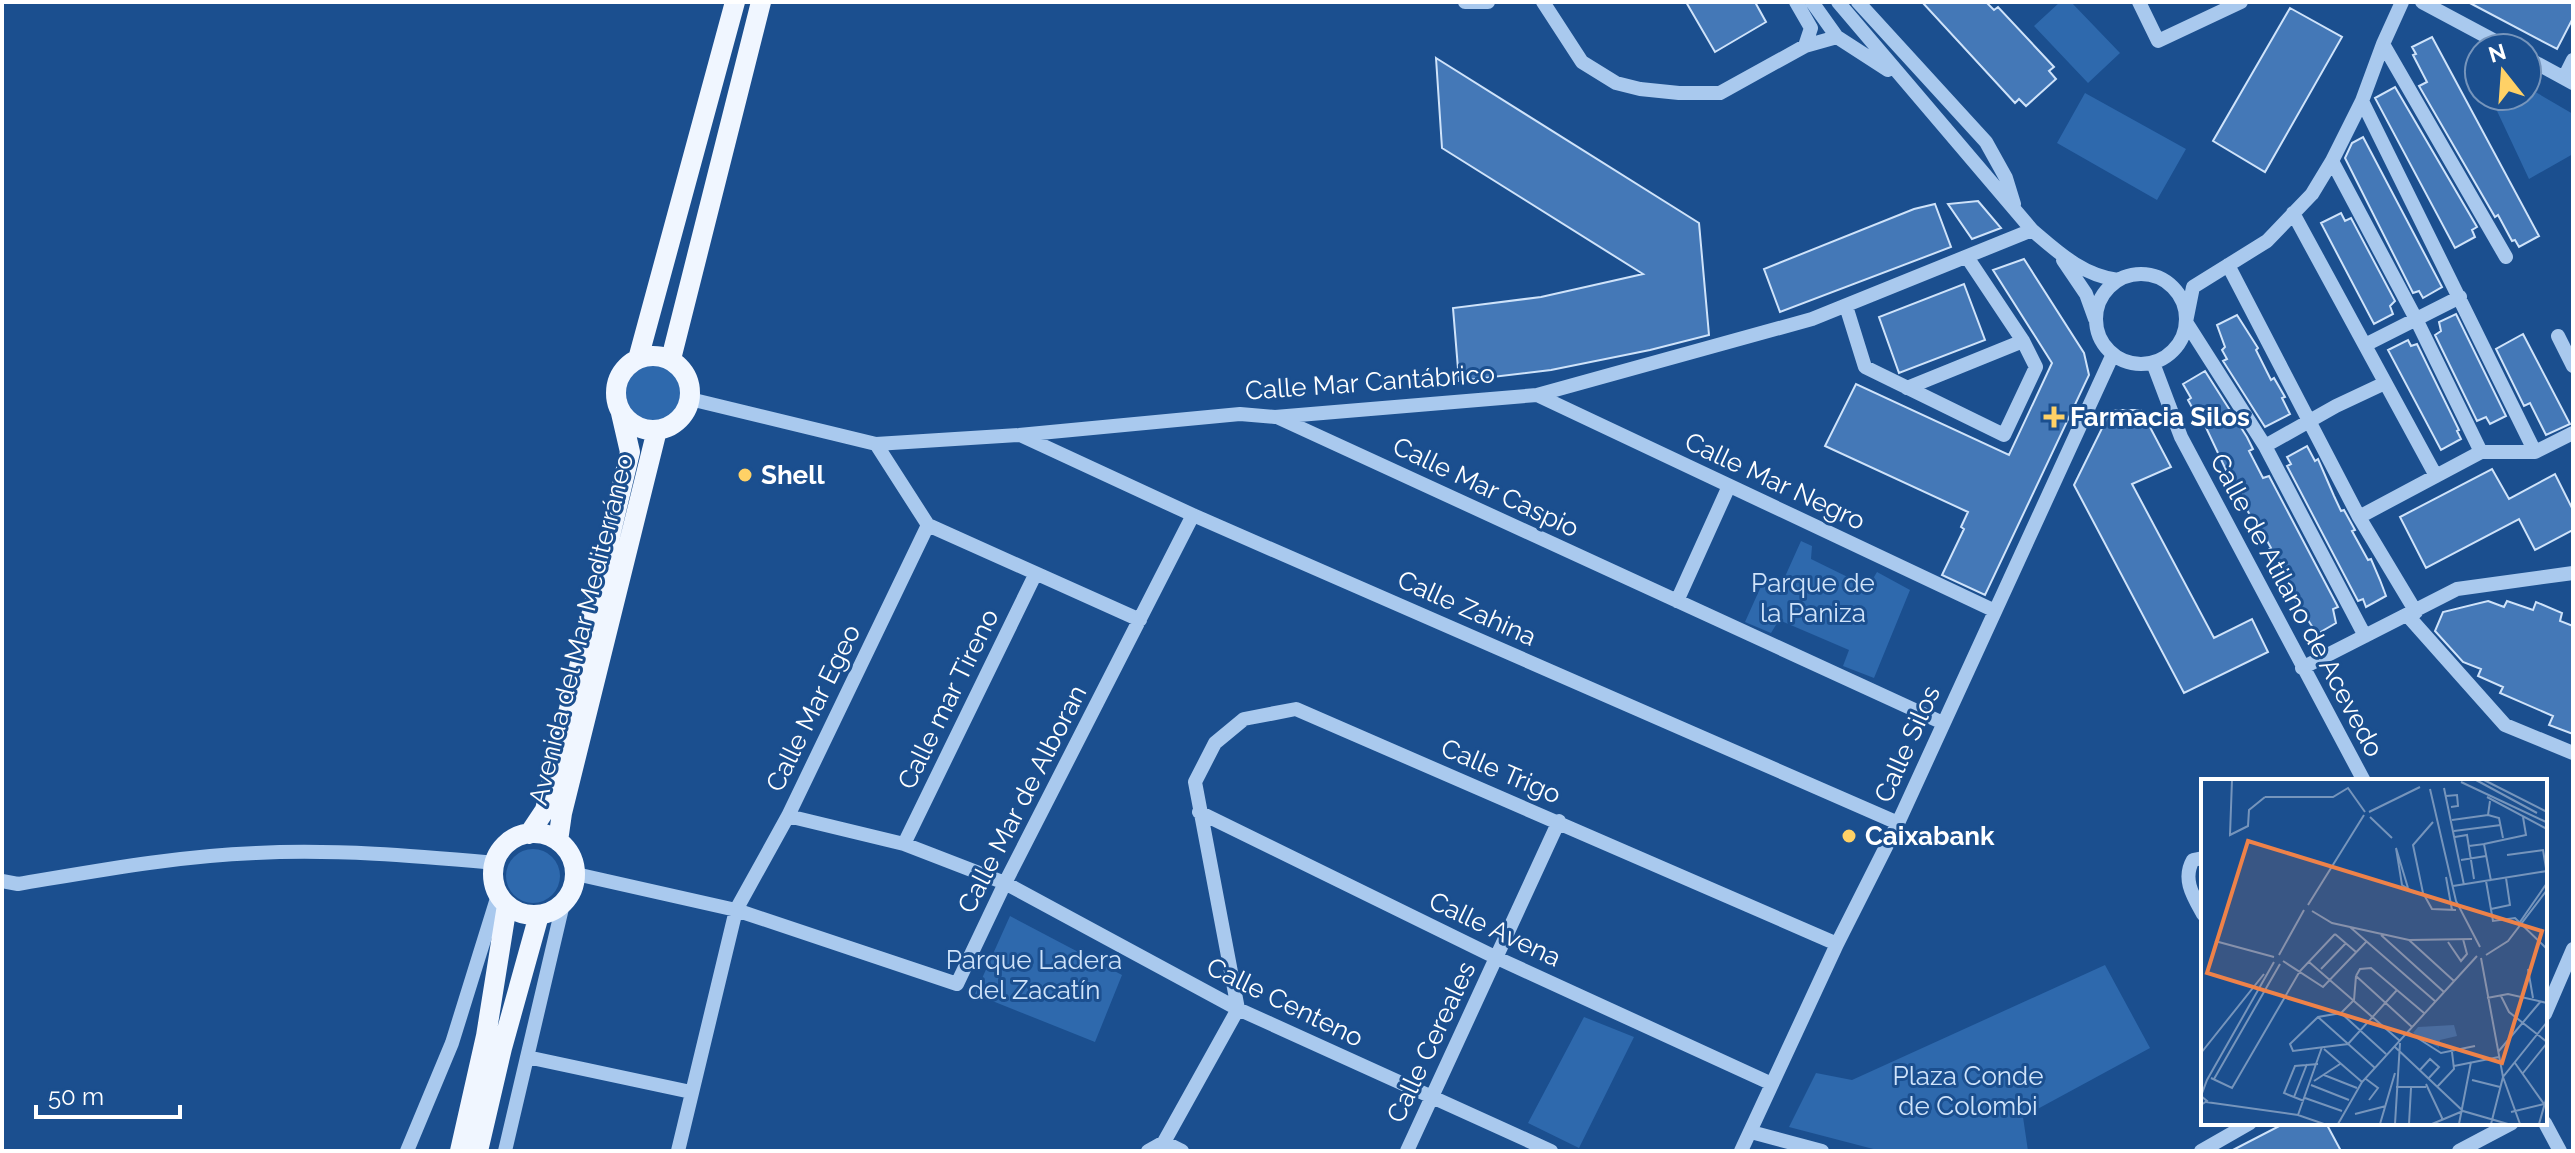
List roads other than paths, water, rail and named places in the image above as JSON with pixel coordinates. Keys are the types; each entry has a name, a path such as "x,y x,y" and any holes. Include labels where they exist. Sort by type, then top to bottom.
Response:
{"main road":[{"path":"638,359 735,2"},
{"path":"671,359 761,2"},
{"path":"660,356 671,359 687,376 690,399 679,420 657,430 637,427 621,413 616,401 619,376 627,365 638,359 660,356"},
{"name":"Avenida del Mar Mediterráneo","path":"529,834 545,810 630,452 621,413"},
{"name":"Avenida del Mar Mediterráneo","path":"558,841 565,797 657,430"},
{"path":"460,1151 486,1036 503,900 493,874 495,863 508,843 529,834 558,841 567,850 576,874 570,895 563,904 552,912 539,915 517,912 503,900"},
{"path":"478,1151 502,1048 539,915"}],"street":[{"path":"1465,2 1488,2"},
{"path":"1543,2 1582,62 1616,83 1640,89 1720,93 1805,46 1837,37"},
{"path":"1796,2 1811,28 1805,46"},
{"path":"1812,2 1837,37 1900,77"},
{"path":"1838,2 2032,230 2058,253 2095,277 2118,280 2145,274 2159,277 2171,285 2185,308 2186,322 2265,446 2365,636"},
{"path":"1858,2 1986,142 2006,178 2017,212"},
{"path":"2139,2 2158,41 2241,2"},
{"path":"2058,253 2086,294 2098,334 2113,354 2139,364 2153,363 2165,357 2176,348 2186,322 2193,287 2267,241 2312,194 2362,101 2402,2"},
{"path":"2422,2 2478,32"},
{"path":"2383,44 2506,257"},
{"path":"2543,67 2568,80 2573,60"},
{"path":"2362,101 2535,452"},
{"path":"2332,161 2416,319 2481,452"},
{"path":"2293,213 2436,476"},
{"name":"Calle Mar Cantábrico","path":"690,399 876,444 1019,435 1240,414 1275,417 1537,395 1812,319 2032,230"},
{"path":"1846,306 1865,367 2004,435 2036,367 2023,341 1967,257"},
{"path":"2228,265 2307,421 2412,614 2505,725 2573,753"},
{"path":"2096,321 2101,298 2118,280"},
{"path":"2365,345 2460,297"},
{"path":"2558,336 2573,366"},
{"path":"1907,388 2023,341"},
{"name":"Calle Silos","path":"1741,1151 1837,944 1898,823 1993,610 2113,354"},
{"name":"Calle de Atilano de Acevedo","path":"2153,363 2181,437 2363,779"},
{"path":"2265,446 2307,421 2385,383"},
{"name":"Calle Mar Negro","path":"1537,395 1993,610"},
{"name":"Calle Mar Caspio","path":"1275,417 1943,723"},
{"path":"2359,517 2481,452 2535,452 2573,433"},
{"name":"Calle Zahina","path":"1019,435 1193,515 1898,823"},
{"path":"876,444 928,525 1140,620"},
{"path":"1677,601 1729,486"},
{"name":"Calle Mar de Alboran","path":"736,910 957,984 1005,883 1193,515"},
{"name":"Calle Mar Egeo","path":"678,1151 736,910 788,816 928,525"},
{"path":"2302,668 2457,589 2573,573"},
{"name":"Calle mar Tireno","path":"904,844 1035,575"},
{"name":"Calle Trigo","path":"1238,1009 1195,782 1215,743 1244,719 1296,709 1837,944"},
{"name":"Calle Avena","path":"1199,812 1497,958 1772,1084"},
{"name":"Calle Centeno","path":"788,816 904,844 1005,883 1238,1009 1551,1151"},
{"name":"Calle Cereales","path":"1407,1151 1559,821"},
{"path":"2,893 18,884 125,866 255,853 376,853 495,863"},
{"path":"2201,858 2193,860 2187,870 2192,894 2201,910"},
{"path":"576,874 736,910"},
{"path":"2,881 18,884"},
{"path":"407,1151 452,1043 503,900"},
{"path":"505,1151 563,904"},
{"path":"2547,1009 2573,949"},
{"path":"1148,1151 1164,1142 1238,1009"},
{"path":"527,1057 691,1092"},
{"path":"2201,1151 2246,1125"},
{"path":"2459,1151 2508,1125"},
{"path":"2546,1125 2560,1151"},
{"path":"1751,1132 1822,1151"},
{"path":"1164,1142 1182,1151"}],"place":[{"name":"Farmacia Silos","path":"2054,417"},
{"name":"Shell","path":"745,475"},
{"name":"Caixabank","path":"1849,836"}],"park label":[{"name":"Parque de la Paniza","path":"1813,598"},
{"name":"Parque Ladera del Zacatín","path":"1034,975"},
{"name":"Plaza Conde de Colombi","path":"1968,1091"}]}
